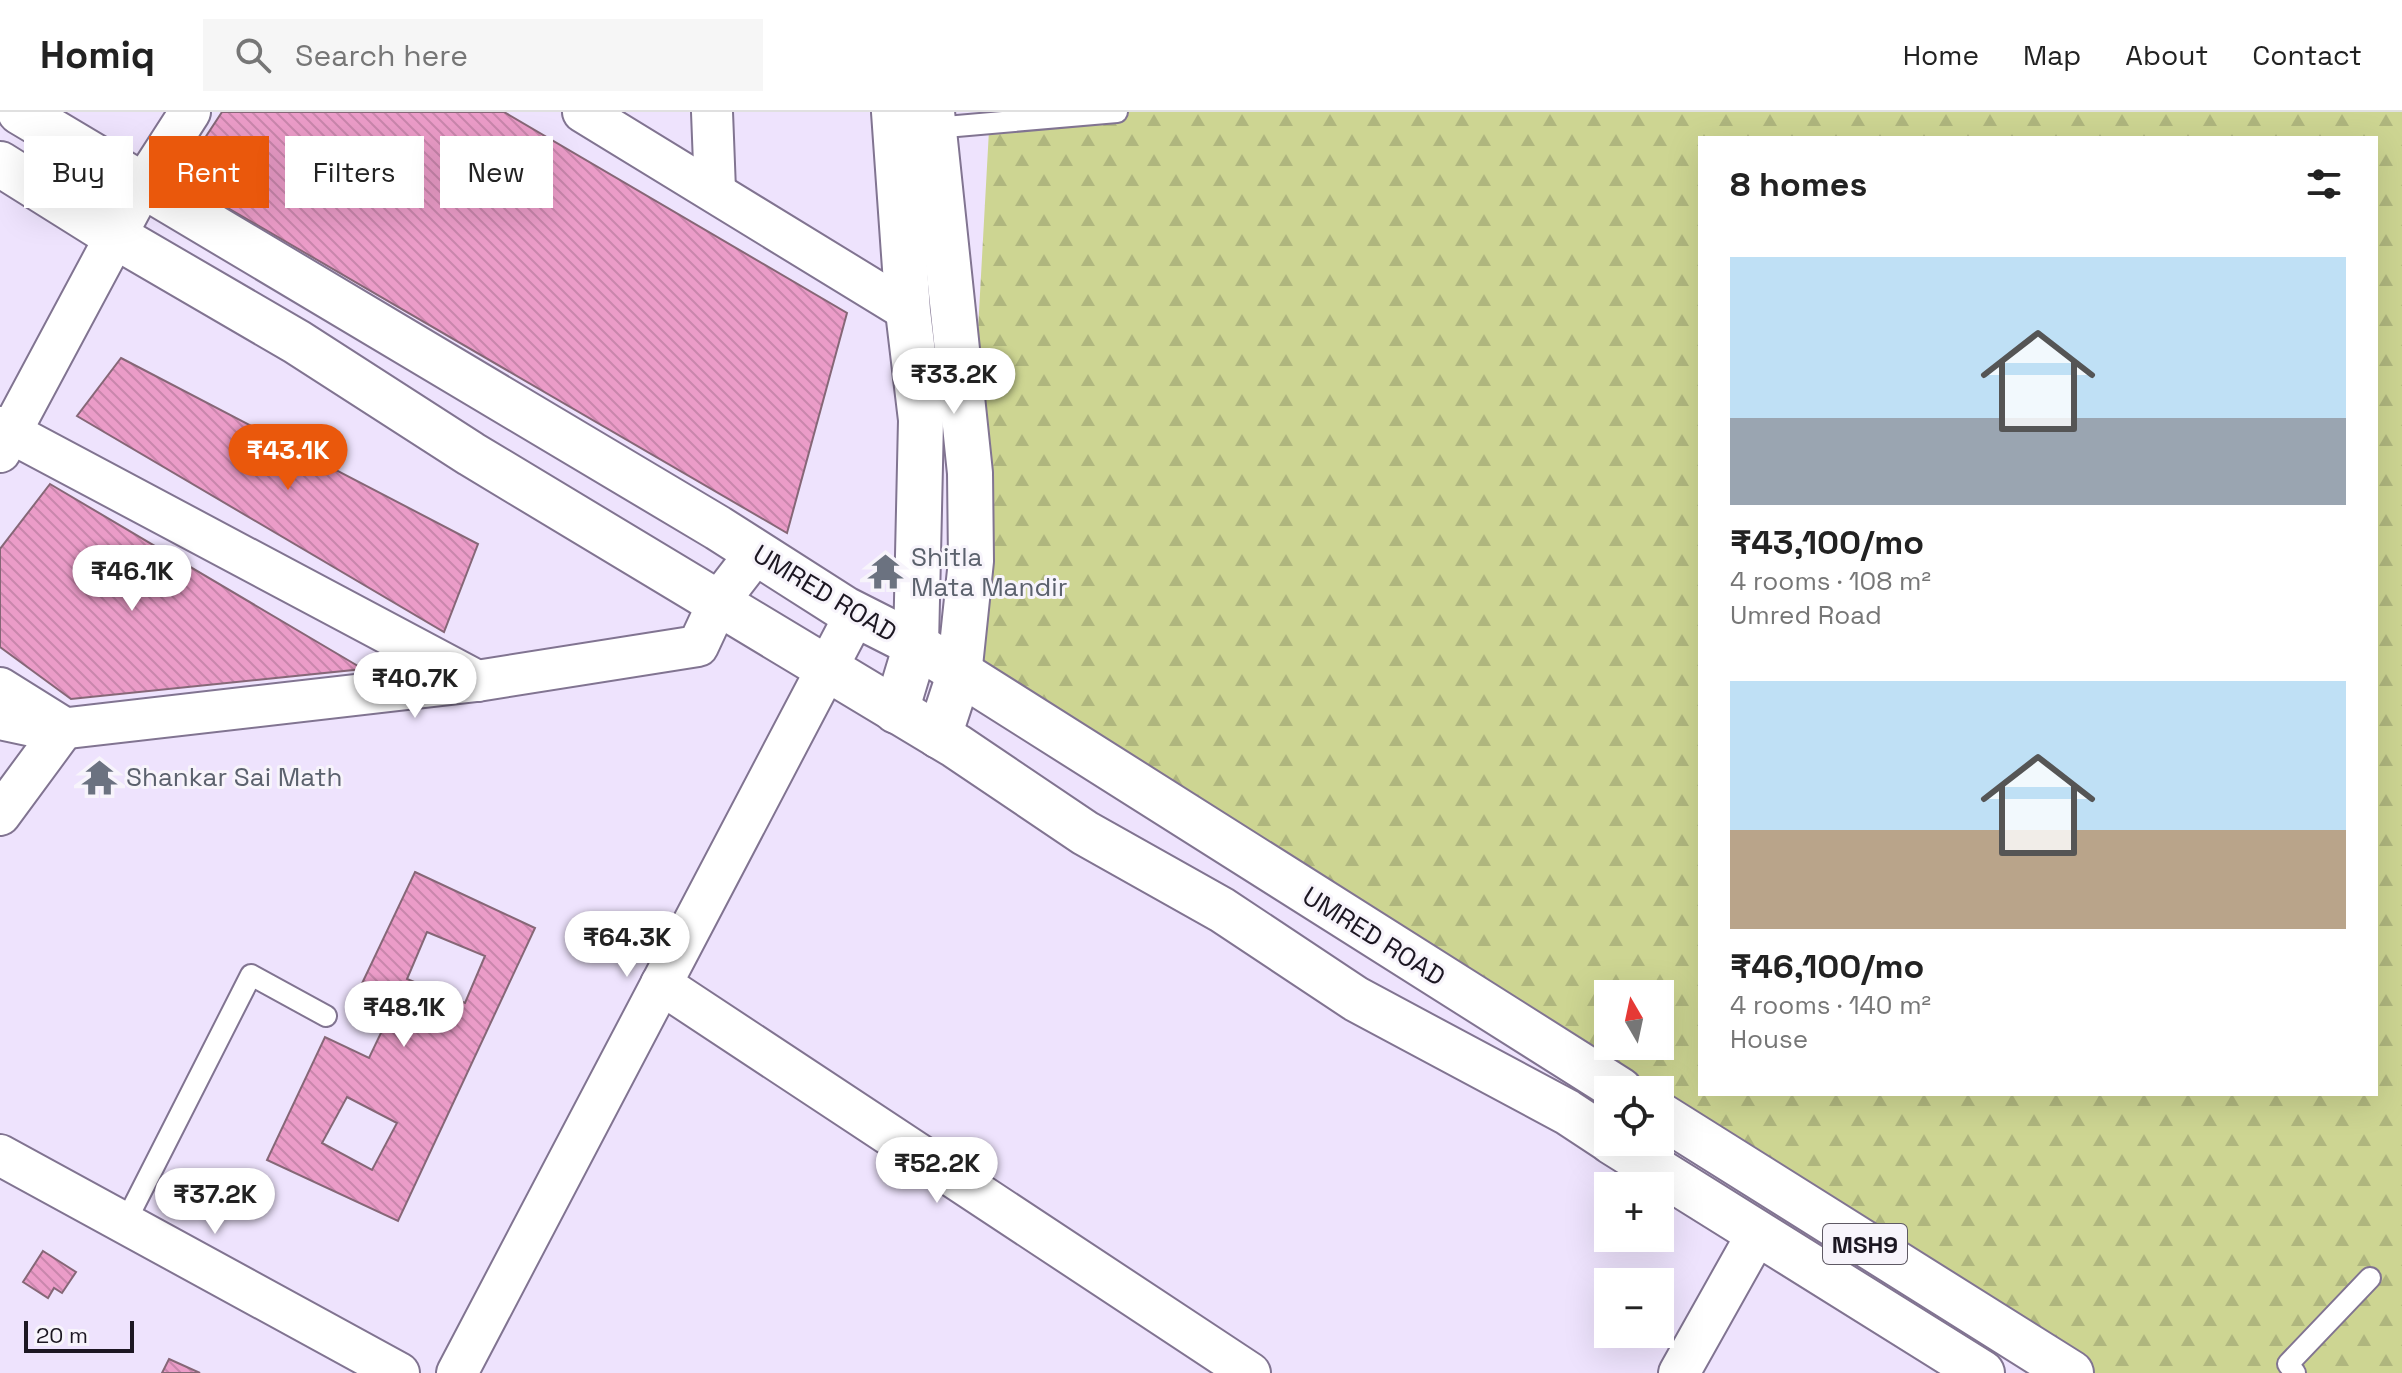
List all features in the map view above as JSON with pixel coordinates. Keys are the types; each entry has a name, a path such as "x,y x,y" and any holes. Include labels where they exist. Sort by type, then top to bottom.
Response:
{"main road":[{"name":"UMRED ROAD","path":"20,112 566,438 855,615 916,645 1598,1076"},
{"path":"894,112 908,311 921,420 916,645 896,711"},
{"path":"933,120 970,473 971,561 959,675 939,736"},
{"path":"0,164 115,236 297,342 533,491 939,736 1085,833 1222,910 1356,999 1567,1112 1594,1130"},
{"path":"533,491 566,438"},
{"path":"1275,945 1304,892"},
{"name":"MSH9","path":"1674,1124 2071,1373"},
{"path":"1634,1156 1982,1373"}],"street":[{"path":"190,112 143,185 3,437 477,681"},
{"path":"583,112 715,190 908,311"},
{"path":"712,112 715,190"},
{"path":"0,719 51,730 477,681 698,646 719,601 756,553"},
{"path":"457,1373 855,615"},
{"path":"0,688 64,728"},
{"path":"0,815 64,728"},
{"path":"661,984 1250,1373"},
{"path":"7,1172 125,1223 399,1373"},
{"path":"1679,1373 1757,1234"}],"lane":[{"path":"933,120 1117,112"},
{"path":"125,1223 251,975 326,1016"},
{"path":"2295,1373 2288,1364 2370,1278"}],"green space":[{"path":"990,112 2402,112 2402,1373 2071,1373 1674,1124 1674,1076 1598,1076 959,675"}],"building":[{"path":"222,112 504,112 545,136 440,136 440,208 553,208 553,141 847,313 787,533 228,208 269,208 269,136 206,136"},
{"path":"121,358 478,544 444,632 77,416"},
{"path":"50,484 363,669 71,699 0,647 0,549"},
{"path":"415,872 535,928 398,1221 267,1160 325,1037 369,1058 391,1012 356,996","holes":["427,932 485,956 465,1003 407,979","347,1097 397,1123 372,1170 322,1143"]},
{"path":"43,1251 76,1272 62,1293 54,1288 48,1298 23,1282"},
{"path":"169,1359 200,1373 162,1373"}],"place":[{"name":"Shitla Mata Mandir","path":"885,572"},
{"name":"Shankar Sai Math","path":"100,777"}]}
